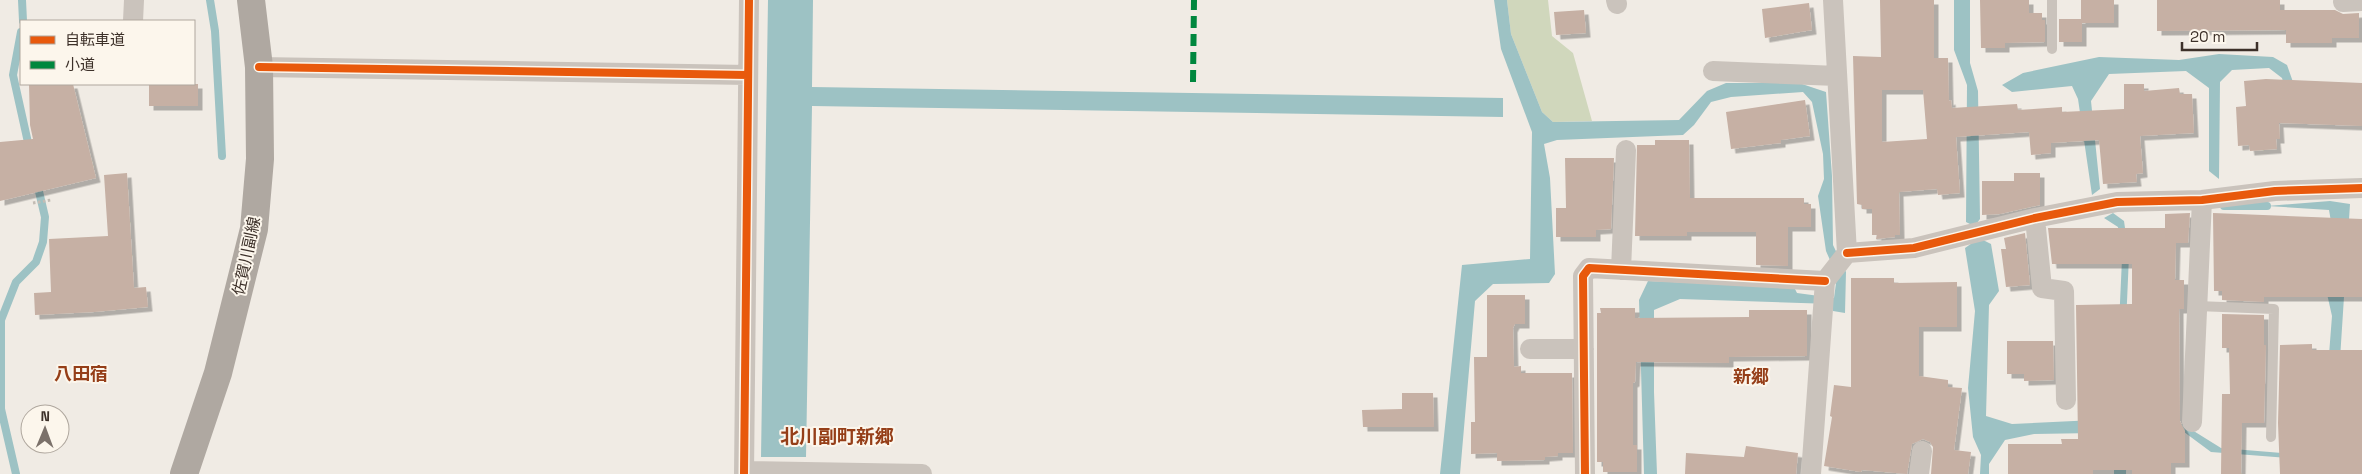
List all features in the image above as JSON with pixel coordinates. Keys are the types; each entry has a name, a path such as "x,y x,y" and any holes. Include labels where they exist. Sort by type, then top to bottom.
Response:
{"main road":[{"name":"佐賀川副線","path":"184,474 218,373 254,228 260,159 260,67 251,0"}],"street":[{"path":"133,20 134,0"},
{"path":"749,0 744,472 922,474"},
{"path":"1811,474 1826,289 1845,255 1833,0"},
{"path":"260,67 748,75"},
{"path":"1713,71 1837,76"},
{"path":"1621,270 1626,150"},
{"path":"1845,255 1914,248 2035,218 2117,202 2202,200 2275,191 2362,188"},
{"path":"2192,422 2202,200"},
{"path":"2035,218 2042,288 2064,291 2066,400"},
{"path":"1585,474 1583,276 1589,268 1826,289"},
{"path":"1530,349 1584,349"},
{"path":"1919,474 1922,451"}],"lane":[{"path":"2052,0 2052,49"},
{"path":"2197,306 2274,309 2271,437"}],"path":[{"path":"32,203 51,200"}],"green space":[{"path":"1507,0 1548,0 1552,36 1573,53 1592,121 1553,122 1542,112 1511,34"}],"water":[{"path":"768,0 813,0 812,87 1503,98 1503,117 812,106 806,457 761,457"},
{"path":"1494,0 1507,0 1511,34 1542,112 1553,122 1679,120 1707,91 1726,83 1799,83 1826,92 1832,176 1833,245 1846,272 1845,313 1833,311 1832,304 1680,299 1654,310 1657,474 1644,474 1639,300 1648,281 1794,287 1797,293 1834,298 1837,276 1826,251 1818,196 1824,179 1823,154 1812,102 1803,92 1731,97 1711,102 1694,125 1683,135 1557,140 1544,144 1550,178 1555,274 1549,283 1493,284 1475,301 1460,474 1440,474 1462,265 1530,259 1532,132 1501,49"},
{"path":"1954,0 1970,0 1970,63 1978,91 1980,219 1977,223 1983,240 1991,244 1999,291 1989,305 1986,416 2012,424 2095,420 2118,346 2122,259 2118,227 2104,218 2113,213 2124,221 2129,256 2125,347 2162,416 2184,425 2221,448 2307,455 2322,445 2332,316 2325,285 2333,233 2329,210 2267,206 2330,201 2350,204 2334,452 2325,461 2211,452 2180,429 2127,429 2126,474 2114,474 2114,449 2094,433 2034,434 2005,440 1989,464 1989,474 1980,474 1981,455 1973,437 1968,388 1975,311 1965,248 1975,241 1972,225 1966,222 1967,85 1954,50"},
{"path":"2219,54 2273,57 2287,65 2293,82 2287,95 2282,78 2269,68 2232,70 2220,82 2219,179 2209,171 2209,88 2186,71 2109,74 2091,101 2100,189 2092,195 2078,99 2072,86 2012,92 2002,85 2023,73 2099,57 2179,60"}],"building":[{"path":"1880,0 1934,0 1934,58 1948,58 1949,101 1951,100 1952,108 2017,104 2018,110 2062,107 2062,112 2124,109 2124,84 2144,84 2144,91 2179,88 2180,94 2192,94 2194,133 2140,136 2143,173 2136,174 2137,182 2103,184 2099,140 2051,143 2051,153 2031,155 2029,132 1956,137 1960,193 1938,195 1937,189 1899,192 1900,235 1876,239 1877,235 1872,235 1872,209 1862,209 1862,205 1857,204 1853,56 1881,57","holes":["1882,90 1923,90 1927,139 1882,142"]},
{"path":"1980,0 2029,0 2029,13 2042,13 2042,20 2045,20 2045,42 2005,43 2005,48 1981,48"},
{"path":"2081,0 2114,0 2114,23 2082,23 2082,42 2059,42 2059,19 2081,19"},
{"path":"2157,0 2280,0 2280,10 2335,10 2343,14 2359,13 2359,38 2332,38 2332,43 2286,43 2286,30 2157,31"},
{"path":"1809,3 1812,30 1765,38 1762,9"},
{"path":"1584,10 1586,33 1556,35 1554,12"},
{"path":"2266,79 2362,83 2362,126 2279,123 2280,139 2276,139 2277,149 2250,151 2249,145 2238,146 2236,107 2246,106 2244,81"},
{"path":"198,84 198,106 149,106 149,85"},
{"path":"29,85 73,85 96,178 0,201 0,142 33,139 30,125"},
{"path":"1805,100 1810,136 1781,140 1781,143 1731,149 1726,112"},
{"path":"1655,140 1689,140 1690,198 1804,198 1804,204 1811,204 1811,227 1788,227 1788,266 1756,265 1756,232 1687,232 1687,236 1635,236 1637,145 1655,145"},
{"path":"1565,158 1614,158 1611,229 1596,230 1596,237 1556,237 1556,208 1566,208"},
{"path":"127,173 134,288 146,287 148,307 35,315 34,293 51,292 49,239 108,236 104,175"},
{"path":"2014,173 2040,173 2040,205 2000,214 1982,215 1982,181 2014,181"},
{"path":"2190,213 2188,243 2176,243 2175,280 2184,280 2184,309 2179,309 2180,421 2185,431 2185,463 2171,463 2171,474 2132,474 2132,470 2093,470 2093,474 2008,474 2008,444 2062,444 2061,439 2078,439 2076,305 2132,304 2132,264 2052,264 2048,228 2165,228 2165,214"},
{"path":"2213,213 2362,219 2362,297 2264,297 2264,302 2222,300 2222,291 2214,291"},
{"path":"2025,233 2030,285 2006,287 2001,249 2006,249 2004,238"},
{"path":"1851,278 1894,278 1894,283 1957,282 1957,327 1919,327 1919,376 1948,380 1948,387 1962,388 1954,450 1971,452 1968,474 1931,474 1933,447 1930,442 1923,439 1912,444 1907,474 1862,470 1861,472 1824,466 1832,417 1830,416 1834,385 1851,387"},
{"path":"1487,295 1525,295 1525,324 1515,324 1513,328 1514,367 1521,366 1521,373 1572,373 1573,453 1558,453 1558,456 1545,457 1545,460 1497,461 1497,453 1471,454 1471,422 1475,422 1474,357 1487,357"},
{"path":"1600,308 1635,308 1635,318 1749,317 1749,310 1807,310 1807,356 1729,357 1729,363 1636,362 1635,382 1633,383 1633,445 1637,445 1637,472 1603,472 1603,462 1597,462 1597,313 1601,313"},
{"path":"2222,314 2264,315 2264,345 2266,345 2264,423 2242,423 2241,474 2221,474 2222,394 2230,394 2229,348 2222,348"},
{"path":"2007,341 2053,341 2054,380 2024,381 2024,374 2007,374"},
{"path":"2312,344 2312,350 2362,350 2362,474 2280,474 2278,423 2280,345"},
{"path":"1402,393 1433,393 1434,427 1363,427 1362,410 1402,409"},
{"path":"1746,446 1798,453 1796,474 1685,474 1686,453 1744,457"}],"waterway":[{"path":"22,0 23,20"},
{"path":"210,0 215,31 222,156"},
{"path":"20,37 13,75 29,147"},
{"path":"16,474 1,409 1,320 16,282 36,262 43,242 45,217 37,183"},
{"path":"2224,206 2267,206"}],"marked path":[{"path":"1193,82 1194,0"}],"cycle path":[{"path":"744,474 749,0"},
{"path":"259,67 748,75"},
{"path":"1847,253 1914,248 2035,218 2117,202 2202,200 2275,191 2362,188"},
{"path":"1585,474 1583,276 1589,268 1825,281"}],"district":[{"name":"八田宿","path":"81,374"},
{"name":"新郷","path":"1751,377"},
{"name":"北川副町新郷","path":"837,436"}]}
